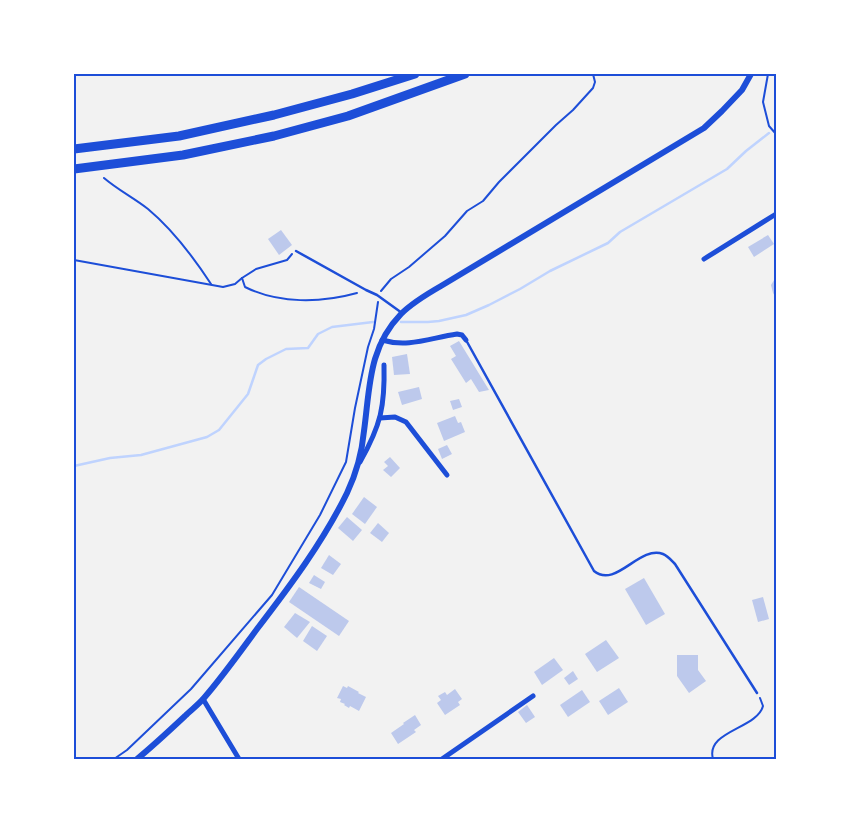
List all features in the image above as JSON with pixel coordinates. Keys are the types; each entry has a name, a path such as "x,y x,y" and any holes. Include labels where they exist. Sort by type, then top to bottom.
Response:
{"highway":[{"path":"74,148 179,136 264,117 352,94 414,74"},
{"path":"74,169 183,155 274,136 348,116 465,74"}],"street":[{"path":"356,469 364,432 372,368 382,340 402,313 432,291 704,128 742,90 752,74"},
{"path":"704,259 776,214"},
{"path":"382,340 404,344 457,334 462,335 466,340"},
{"path":"136,759 157,743 203,699 276,605 314,550 341,505 356,469 374,436 384,396 384,365"},
{"path":"380,418 395,417 406,422 447,474"},
{"path":"442,759 533,696"},
{"path":"203,699 239,759"}],"lane":[{"path":"296,251 377,295 402,313"},
{"path":"466,340 594,571 601,576 609,576 651,554 660,553 668,557 675,564 757,693"}],"path":[{"path":"114,759 127,750 191,689 272,595 320,515 346,462 355,408 368,347 374,329 378,303 377,295 392,279 445,236 467,211 483,201 499,182 573,110 593,88 595,82 593,74"},
{"path":"768,74 763,102 769,126 776,134"},
{"path":"104,178 114,187 148,209 178,239 200,267 211,285"},
{"path":"74,260 223,287 235,284 256,269 287,260 296,251"},
{"path":"242,278 245,287 255,292 305,301 347,296 366,290"},
{"path":"713,759 713,748 718,741 728,733 755,718 762,710 762,701 757,693"}],"building":[{"path":"281,230 292,245 279,255 268,239"},
{"path":"768,235 774,244 754,257 748,247"},
{"path":"776,277 776,298 771,285"},
{"path":"459,341 489,390 479,392 471,379 466,383 451,359 456,356 450,346"},
{"path":"407,354 410,374 394,375 392,357"},
{"path":"419,387 422,399 402,405 398,392"},
{"path":"459,399 462,407 453,410 450,401"},
{"path":"455,416 458,423 461,422 465,432 444,441 437,423"},
{"path":"447,445 452,454 442,459 438,449"},
{"path":"390,457 400,468 391,477 383,470 388,466 384,462"},
{"path":"364,497 377,507 365,524 352,514"},
{"path":"347,517 362,530 353,541 338,528"},
{"path":"378,523 389,533 382,542 370,533"},
{"path":"329,555 341,564 333,575 321,568"},
{"path":"314,575 325,582 321,589 309,583"},
{"path":"644,578 665,614 646,625 625,589"},
{"path":"299,587 349,621 339,636 289,602"},
{"path":"763,597 769,619 758,622 752,600"},
{"path":"295,613 310,622 297,638 284,627"},
{"path":"312,626 327,636 317,651 303,641"},
{"path":"606,640 619,658 597,672 585,654"},
{"path":"677,655 698,655 698,670 706,681 689,693 677,676"},
{"path":"554,658 563,670 542,685 534,672"},
{"path":"573,671 578,679 569,685 564,678"},
{"path":"343,686 347,688 348,686 366,697 359,711 350,706 349,708 340,702 341,699 337,698"},
{"path":"619,688 628,702 608,715 599,701"},
{"path":"455,689 462,699 458,702 460,705 445,715 437,703 441,700 438,696 445,692 447,695"},
{"path":"582,690 590,702 568,717 560,705"},
{"path":"527,705 535,717 526,723 518,712"},
{"path":"415,715 421,725 414,730 416,732 398,744 391,733"}],"waterway":[{"path":"401,322 439,321 466,315 489,305 550,271 608,243 620,232 727,169 769,133"},
{"path":"74,466 110,458 141,455 207,437 219,430 248,394 258,365 266,359 286,349 308,348 318,334 332,327 373,322"}]}
